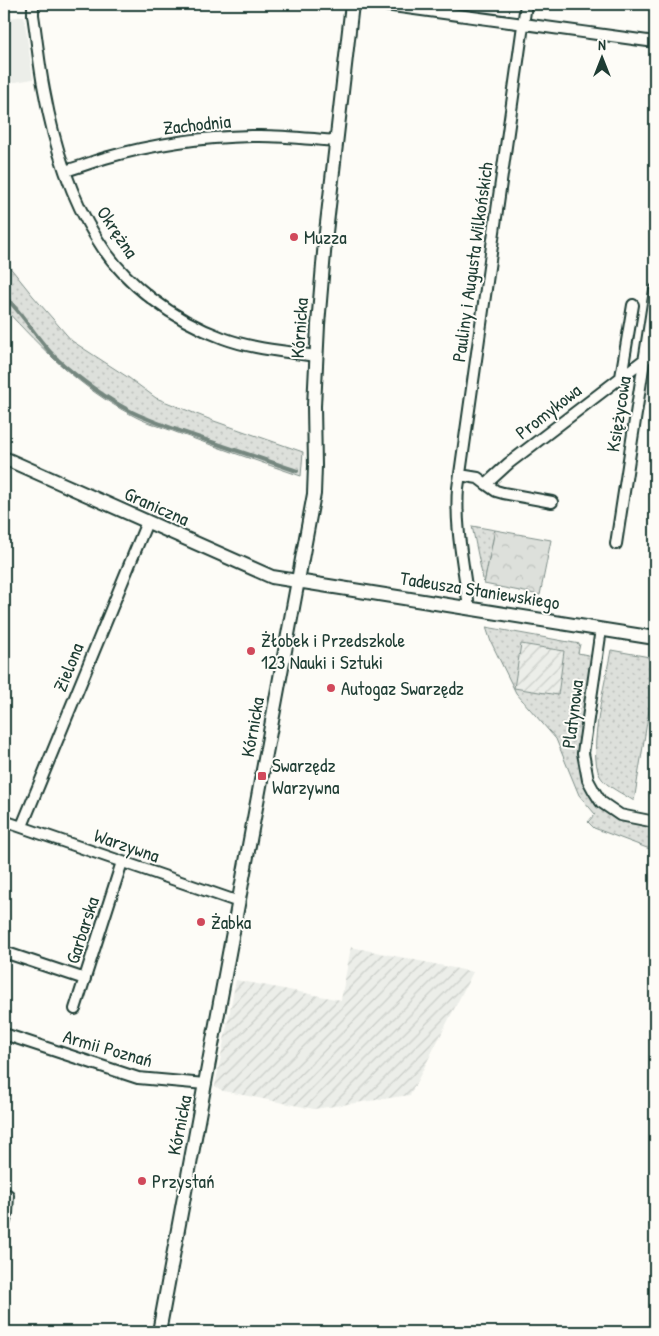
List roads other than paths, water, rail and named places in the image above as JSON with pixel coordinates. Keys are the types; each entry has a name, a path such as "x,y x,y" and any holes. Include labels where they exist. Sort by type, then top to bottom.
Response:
{"street":[{"name":"Okrężna","path":"33,4 44,92 65,171 96,239 106,252 121,270 149,296 185,321 224,338 256,347 315,356"},
{"name":"Kórnicka","path":"159,1332 315,483 315,356 325,242 352,4"},
{"path":"378,4 655,42"},
{"name":"Pauliny i Augusta Wilkońskich","path":"469,608 457,506 526,4"},
{"name":"Zachodnia","path":"65,171 105,158 155,146 220,138 254,136 336,141"},
{"name":"Księżycowa","path":"616,544 655,290"},
{"name":"Księżycowa","path":"621,377 633,305"},
{"name":"Promykowa","path":"486,484 509,463 655,352"},
{"name":"Graniczna","path":"4,458 272,577 298,581"},
{"path":"460,475 478,478 503,494 552,502"},
{"name":"Zielona","path":"22,826 147,522"},
{"name":"Tadeusza Staniewskiego","path":"298,581 655,638"},
{"name":"Platynowa","path":"601,629 583,753 588,780 602,802 620,815 655,822"},
{"name":"Warzywna","path":"4,821 239,902"},
{"name":"Garbarska","path":"75,1009 122,862"},
{"path":"4,952 85,979"},
{"name":"Armii Poznań","path":"4,1034 138,1078 205,1084"},
{"path":"4,1224 7,1214 8,1195"}],"waterway":[{"path":"4,296 58,360 113,401 132,412 159,423 297,471"}],"place":[{"name":"Muzza","path":"294,237"},
{"name":"Żłobek i Przedszkole 123 Nauki i Sztuki","path":"251,651"},
{"name":"Autogaz Swarzędz","path":"331,688"},
{"name":"Swarzędz Warzywna","path":"262,776"},
{"name":"Żabka","path":"201,922"},
{"name":"Przystań","path":"142,1181"}]}
